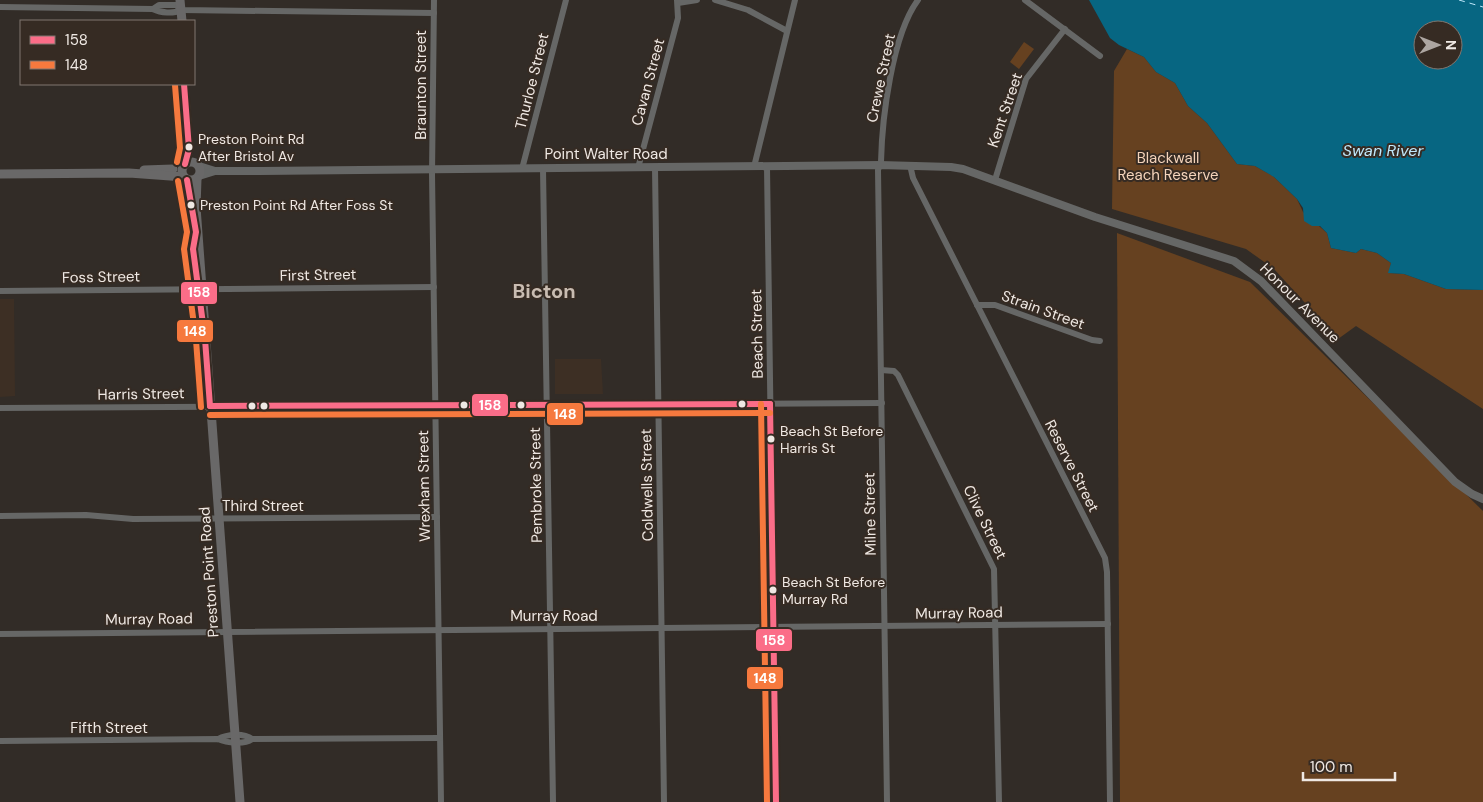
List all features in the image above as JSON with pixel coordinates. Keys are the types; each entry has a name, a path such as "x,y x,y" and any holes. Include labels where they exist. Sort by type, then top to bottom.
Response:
{"main road":[{"name":"Preston Point Road","path":"184,85 196,232 193,249 201,289 240,802"},
{"name":"Point Walter Road","path":"0,174 191,172"}],"street":[{"name":"Braunton Street","path":"433,170 434,0"},
{"name":"Thurloe Street","path":"522,169 566,0"},
{"path":"678,2 697,0"},
{"path":"715,0 748,10 787,31"},
{"path":"754,167 795,0"},
{"name":"Crewe Street","path":"880,165 885,104 893,68 910,11 918,0"},
{"path":"1025,0 1100,56"},
{"name":"Cavan Street","path":"638,168 678,18 678,2"},
{"path":"0,7 153,9 160,12 179,8 434,13"},
{"name":"Kent Street","path":"995,180 1026,79 1065,29"},
{"name":"Milne Street","path":"880,165 887,802"},
{"name":"Point Walter Road","path":"191,172 910,165 951,167 995,180"},
{"name":"Reserve Street","path":"910,165 913,178 1104,558 1107,572 1110,802"},
{"name":"Beach Street","path":"767,166 776,802"},
{"name":"Pembroke Street","path":"543,168 553,802"},
{"name":"Coldwells Street","path":"655,168 664,802"},
{"name":"Wrexham Street","path":"433,170 441,802"},
{"name":"Honour Avenue","path":"995,180 1095,217 1234,261 1261,281 1455,482 1465,491 1483,499"},
{"name":"First Street","path":"201,289 434,287"},
{"name":"Foss Street","path":"0,291 201,289"},
{"name":"Strain Street","path":"977,305 995,305 1092,340 1100,341"},
{"name":"Clive Street","path":"881,370 894,371 898,375 991,559 996,583 999,802"},
{"name":"Harris Street","path":"0,408 882,404"},
{"name":"Third Street","path":"0,516 86,515 132,519 437,517"},
{"name":"Murray Road","path":"0,634 1108,624"},
{"name":"Fifth Street","path":"0,741 218,739 224,736 236,739 248,736 252,739 440,738"}],"shaded area":[{"path":"0,299 14,299 15,396 0,397"},
{"path":"555,359 601,359 603,394 555,394"}],"green space":[{"path":"1024,42 1034,49 1019,69 1010,62"},
{"name":"Blackwall Reach Reserve","path":"1127,49 1144,57 1156,72 1175,83 1188,106 1207,123 1237,164 1255,166 1273,176 1297,199 1303,212 1327,233 1331,248 1356,253 1361,249 1377,253 1391,263 1389,273 1404,274 1446,289 1483,290 1483,409 1356,326 1338,339 1274,269 1246,249 1112,209 1114,71"},
{"path":"1117,233 1250,282 1483,511 1483,802 1120,802"}],"water":[{"name":"Swan River","path":"1089,0 1483,0 1483,290 1446,289 1404,274 1388,273 1391,263 1377,253 1361,249 1356,253 1331,248 1327,233 1320,226 1312,226 1304,221 1303,208 1297,199 1274,177 1255,166 1237,164 1207,123 1188,106 1175,83 1156,72 1144,57 1119,45 1110,38"}],"ferry route":[{"path":"1459,0 1483,7"}],"transit line":[{"name":"148","path":"175,85 180,148 177,162"},
{"name":"158","path":"184,85 189,149 185,164"},
{"name":"158","path":"187,180 196,232 193,249 205,339 210,406"},
{"name":"148","path":"178,181 187,232 184,249 196,340 201,407"},
{"name":"148","path":"761,404 767,802"},
{"name":"158","path":"770,404 776,802"},
{"name":"158","path":"210,406 770,404"},
{"name":"148","path":"210,415 770,413"}],"place":[{"name":"Preston Point Rd After Bristol Av","path":"189,147"},
{"name":"Preston Point Rd After Foss St","path":"191,205"},
{"name":"Beach St Before Harris St","path":"771,439"},
{"name":"Beach St Before Murray Rd","path":"773,590"}],"district":[{"name":"Bicton","path":"544,291"}]}
